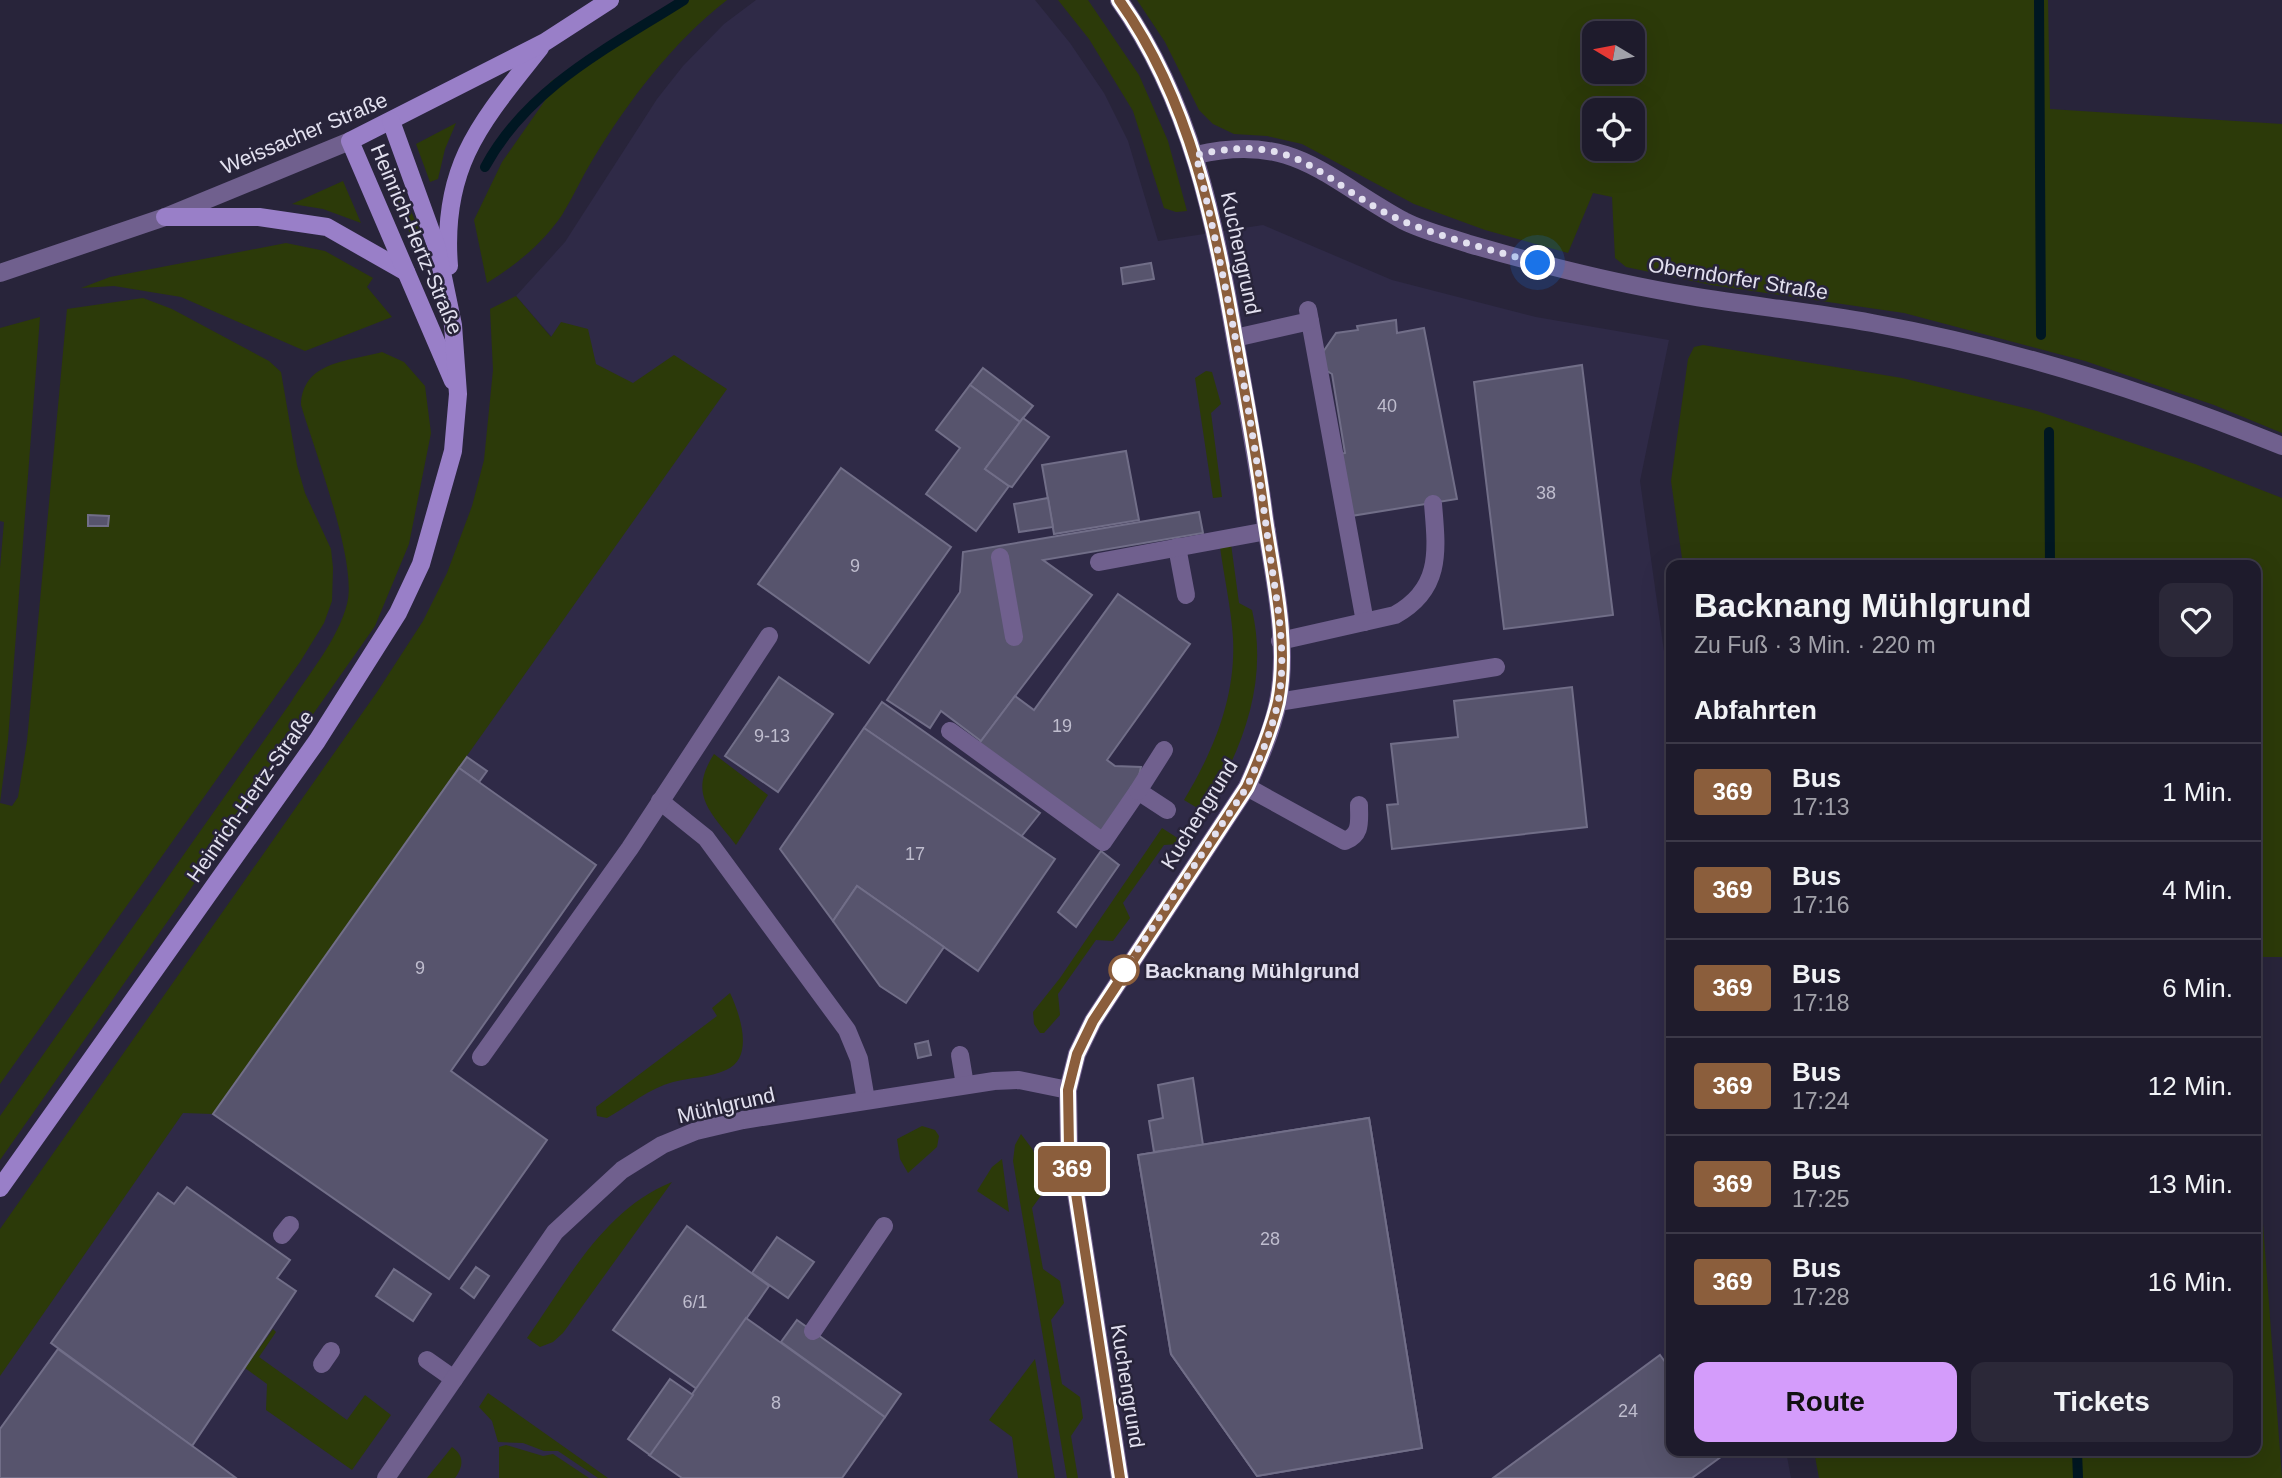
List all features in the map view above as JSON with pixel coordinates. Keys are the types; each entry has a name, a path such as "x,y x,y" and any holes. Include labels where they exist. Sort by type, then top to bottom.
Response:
{"main road":[{"name":"Weissacher Straße","path":"350,141 545,42 610,0"},
{"path":"453,325 448,256 450,210 456,174 467,146 483,120 545,42"},
{"name":"Heinrich-Hertz-Straße","path":"0,1188 317,741 398,613 421,564 453,451 458,394 453,325 437,248 391,121"},
{"name":"Heinrich-Hertz-Straße","path":"350,141 458,394"},
{"path":"165,217 259,217 327,227 406,272"}],"street":[{"name":"Kuchengrund","path":"1119,0 1172,93 1196,155 1235,338 1267,531 1280,640 1278,702 1262,754 1247,787 1093,1021 1077,1054 1068,1090 1069,1148 1121,1478"},
{"name":"Weissacher Straße","path":"0,273 165,217 350,141"},
{"name":"Oberndorfer Straße","path":"1196,155 1228,148 1257,147 1282,152 1317,168 1408,223 1466,243 1538,263 1690,296 1872,323 1972,345 2213,419 2282,446"},
{"path":"1235,338 1309,316 1332,487 1365,622"},
{"path":"1280,640 1395,615 1421,596 1435,562 1433,504"},
{"path":"1099,562 1267,531"},
{"path":"1177,548 1186,595"},
{"path":"1000,557 1014,638"},
{"path":"481,1057 660,801 768,636"},
{"path":"1278,702 1496,667"},
{"path":"950,730 1103,842 1164,750"},
{"path":"1247,787 1345,841 1354,837 1359,829 1359,805"},
{"path":"1138,790 1167,810"},
{"path":"660,801 706,838 847,1030 859,1059 866,1100"},
{"path":"960,1055 965,1085"},
{"name":"Mühlgrund","path":"386,1478 555,1232 622,1170 662,1145 696,1131 965,1085 1019,1080 1068,1090"},
{"path":"813,1331 884,1226"},
{"path":"427,1360 454,1379"}],"shaded area":[{"path":"756,0 1035,0 1070,43 1104,93 1128,141 1158,241 1263,225 1392,280 1536,317 1669,340 1640,481 1666,666 1666,1456 1787,1456 1791,1478 0,1478 0,1294 622,417 516,296 565,242 657,99 683,66 724,24"}],"green space":[{"path":"677,0 727,0 688,35 637,94 593,159 562,215 546,235 518,261 487,283 474,220 502,162 553,89 550,82"},
{"path":"1058,0 1088,0 1139,75 1168,141 1187,211 1176,212 1164,208 1133,111 1089,39"},
{"path":"1137,0 2048,0 2050,109 2282,124 2282,433 2214,405 2085,361 1904,313 1711,285 1626,267 1615,258 1612,197 1593,193 1568,253 1485,230 1414,204 1302,144 1267,136 1234,134 1213,124 1199,110 1165,42"},
{"path":"456,123 445,149 438,179 430,182 416,144"},
{"path":"343,181 361,223 323,209 292,204"},
{"path":"396,183 400,185 420,232 424,252 418,250 390,191"},
{"path":"286,243 325,251 373,278 367,287 392,317 305,351 181,297 114,286 81,288 110,277"},
{"path":"516,296 551,337 561,322 588,329 596,364 633,383 674,355 727,389 213,1114 183,1113 0,1376 0,1229 377,692 423,621 447,573 472,506 484,460 493,370 490,309"},
{"path":"143,298 172,309 269,361 281,372 297,465 305,493 331,549 332,601 324,623 300,662 0,1084 0,803 12,806 18,797 27,741 67,309"},
{"path":"40,317 8,740 0,803 0,568 4,522 0,521 0,328"},
{"path":"1703,345 1902,378 2037,411 2195,464 2282,498 2282,957 2261,957 2261,560 1682,560 1671,481 1688,359 1694,347"},
{"path":"382,352 404,362 425,386 431,433 409,544 375,626 0,1160 0,1116 291,702 337,630 347,604 349,585 346,562 333,506 301,405 304,390 318,372 329,366"},
{"path":"1206,371 1212,372 1221,404 1211,413 1222,497 1213,498 1195,378"},
{"path":"1231,544 1239,603 1252,610 1257,664 1249,716 1230,765 1204,812 1184,800 1205,762 1221,722 1231,681 1233,638 1220,547"},
{"path":"714,754 768,795 736,845 711,812 703,792 706,768"},
{"path":"1162,828 1179,839 1178,844 1164,845 1123,903 1130,918 1113,941 1096,940 1058,994 1060,1015 1044,1033 1040,1033 1034,1024 1033,1012 1060,978"},
{"path":"730,993 743,1035 743,1046 735,1064 713,1075 664,1085 607,1118 597,1116 596,1107 717,1016 712,1008"},
{"path":"922,1126 935,1130 939,1136 937,1147 908,1173 900,1159 897,1139"},
{"path":"1021,1134 1033,1150 1045,1190 1032,1208 1043,1269 1060,1281 1064,1303 1051,1320 1062,1384 1080,1397 1083,1418 1071,1436 1078,1478 1067,1478 1013,1161 1015,1145"},
{"path":"1002,1159 1009,1212 977,1191 992,1167"},
{"path":"672,1182 563,1333 553,1342 540,1347 527,1338 589,1249 607,1228 648,1194"},
{"path":"2261,1197 2282,1478 1819,1478 1815,1456 2261,1456"},
{"path":"273,1329 276,1332 259,1357 347,1420 365,1395 391,1415 352,1470 266,1410 267,1384 245,1368"},
{"path":"1035,1359 1055,1478 1018,1478 1012,1437 989,1420"},
{"path":"488,1393 608,1478 598,1478 558,1451 544,1451 523,1443 498,1442 492,1421 479,1407"},
{"path":"506,1445 543,1456 553,1454 589,1478 499,1478 499,1447"},
{"path":"452,1447 461,1458 460,1470 455,1478 427,1478"}],"building":[{"path":"1151,263 1154,279 1123,284 1121,268"},
{"path":"1396,320 1397,333 1424,328 1457,499 1351,516 1340,454 1345,453 1332,374 1322,368 1321,355 1336,333 1358,330 1357,326"},
{"path":"1582,365 1613,615 1504,629 1474,382"},
{"path":"983,368 1033,406 1020,422 970,385"},
{"path":"970,385 1020,422 985,469 1009,486 976,531 926,494 960,448 936,430"},
{"path":"1023,418 1049,437 1012,487 985,469"},
{"path":"1126,451 1139,520 1054,534 1042,465"},
{"path":"841,468 951,547 869,663 758,584"},
{"path":"1048,498 1053,527 1019,532 1014,504"},
{"path":"1199,512 1203,533 1043,560 1092,595 981,741 941,711 930,728 887,700 960,592 963,552"},
{"path":"88,515 109,516 108,526 88,526"},
{"path":"1118,594 1190,644 1107,760 1115,766 1141,767 1138,780 1101,833 978,745 1015,696 1034,710"},
{"path":"779,677 833,714 778,792 725,756"},
{"path":"1572,687 1587,827 1392,849 1387,805 1398,804 1391,744 1458,737 1454,701"},
{"path":"882,702 1040,813 1021,837 864,728"},
{"path":"864,728 1055,859 978,971 857,886 833,921 780,849"},
{"path":"467,757 487,771 479,782 459,768"},
{"path":"459,768 596,865 451,1071 547,1140 449,1279 213,1114"},
{"path":"1101,851 1119,865 1076,927 1058,912"},
{"path":"857,886 944,947 906,1003 880,986 833,921"},
{"path":"928,1041 931,1055 918,1058 915,1044"},
{"path":"1193,1078 1203,1145 1154,1152 1149,1121 1163,1118 1158,1085"},
{"path":"1369,1118 1422,1448 1257,1476 1171,1354 1138,1155"},
{"path":"1369,1118 1422,1448 1257,1476 1171,1354 1138,1155"},
{"path":"187,1187 290,1260 277,1278 296,1291 192,1446 51,1343 158,1193 174,1204"},
{"path":"687,1226 769,1286 697,1389 613,1330"},
{"path":"777,1237 814,1262 788,1298 752,1273"},
{"path":"476,1267 489,1276 474,1298 461,1288"},
{"path":"394,1269 431,1294 413,1321 376,1296"},
{"path":"746,1318 885,1417 842,1478 682,1478 649,1455"},
{"path":"797,1320 901,1394 885,1417 781,1342"},
{"path":"58,1349 236,1478 0,1478 0,1429"},
{"path":"1660,1355 1666,1363 1666,1456 1722,1456 1692,1478 1493,1478"},
{"path":"670,1379 693,1395 650,1455 628,1439"}],"waterway":[{"path":"485,167 503,139 547,91 600,52 684,0"},
{"path":"2039,0 2041,335"},
{"path":"2049,432 2050,560"},
{"path":"2077,1456 2078,1478"}],"bus line":[{"name":"369","path":"1119,0 1133,19 1172,93 1196,155 1231,313 1258,466 1280,640 1278,702 1262,754 1247,787 1133,956 1093,1021 1077,1054 1068,1090 1069,1148 1120,1478"}],"place":[{"name":"Backnang Mühlgrund","path":"1124,970"}],"route":[{"path":"1124,970 1123,972 1247,787 1262,754 1278,702 1280,640 1277,604 1258,466 1231,313 1196,155 1228,148 1257,147 1282,152 1317,168 1408,223 1538,263"}]}
